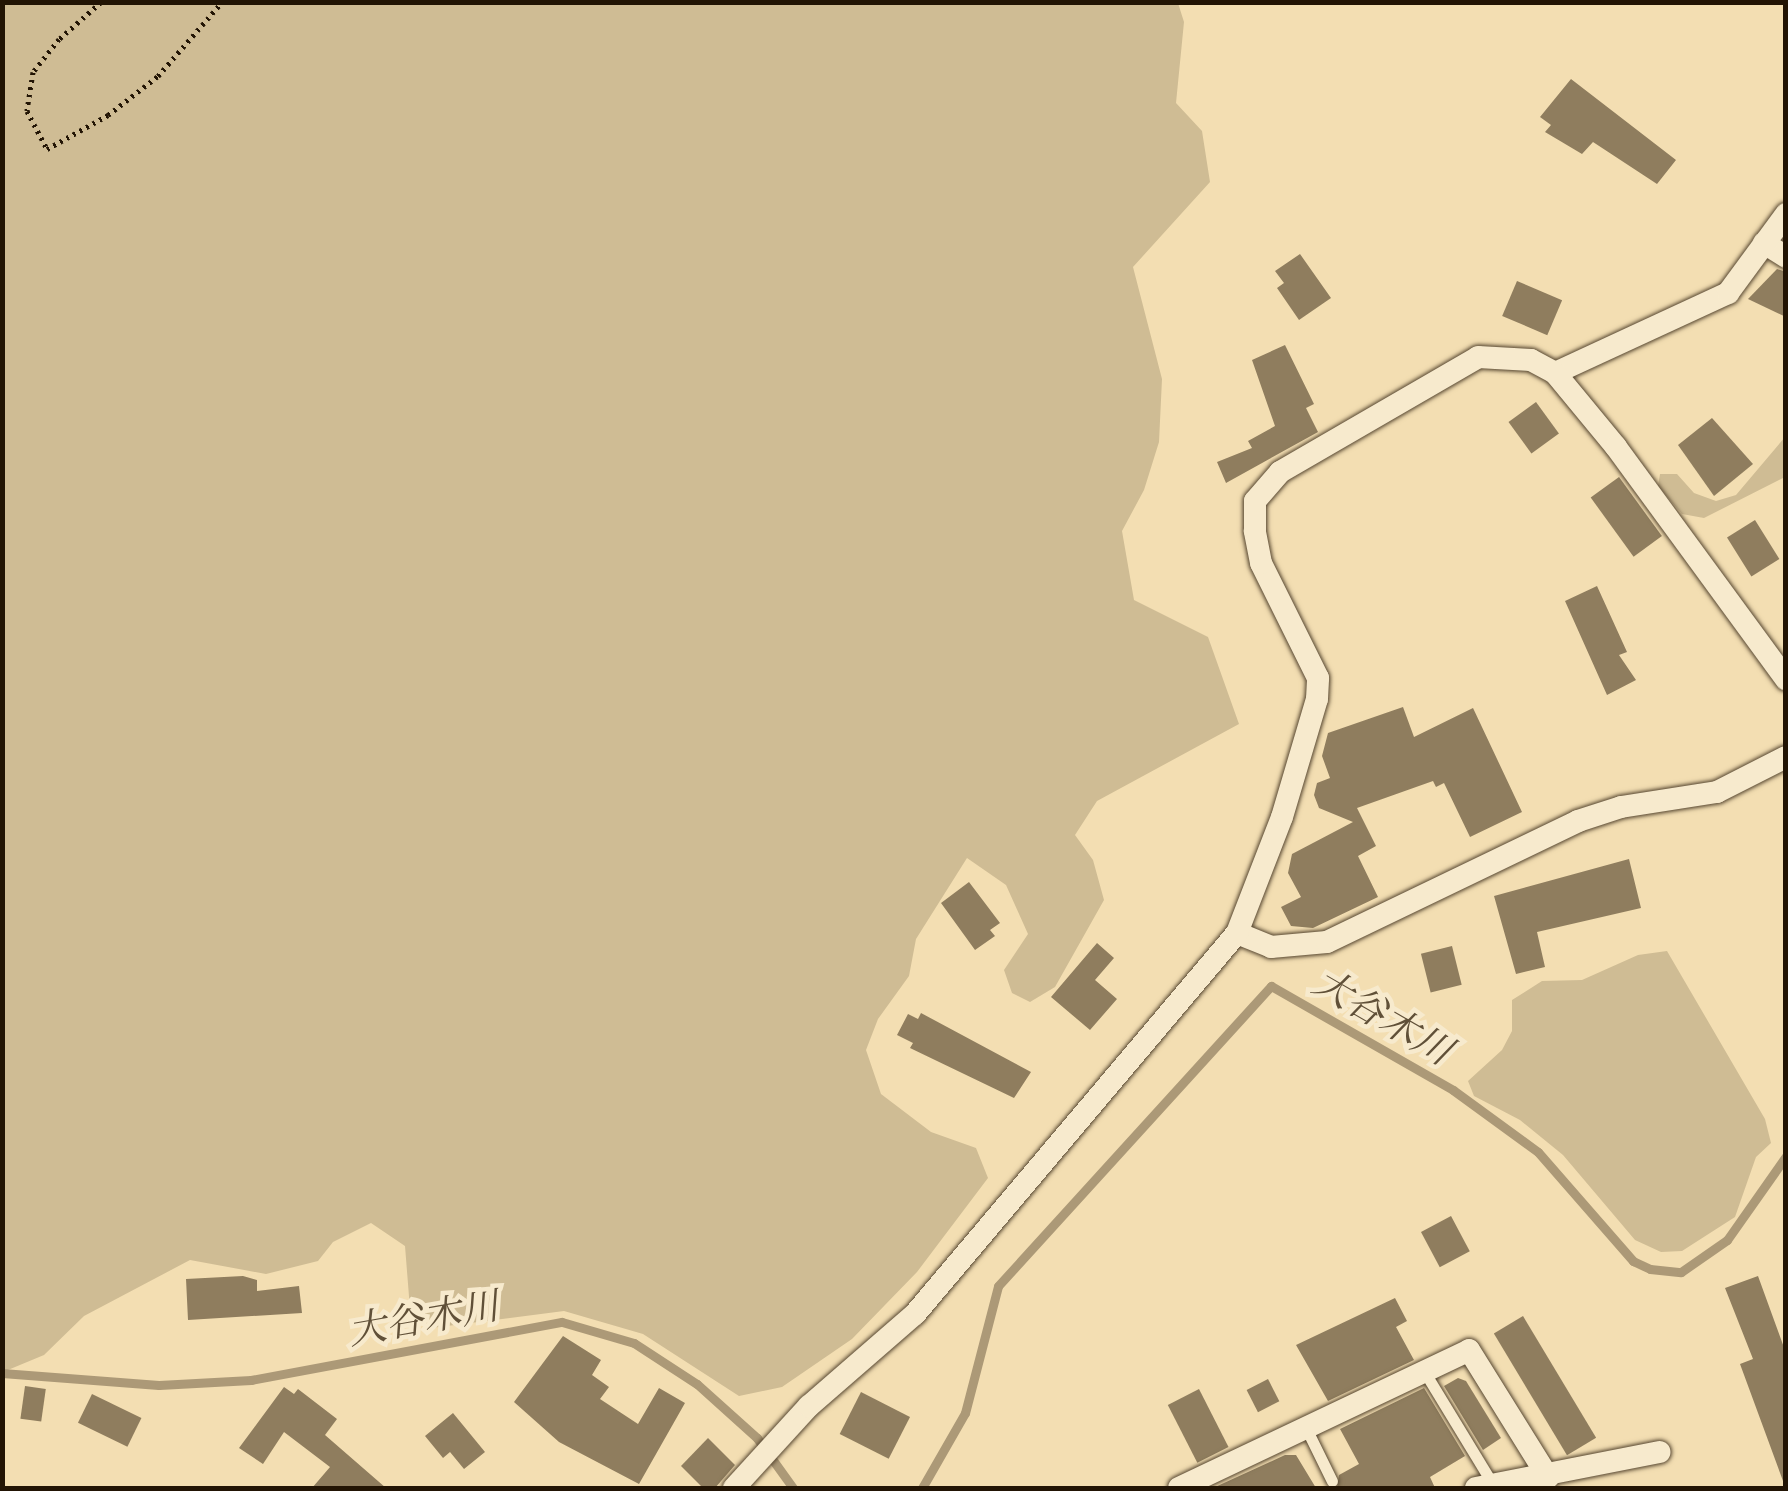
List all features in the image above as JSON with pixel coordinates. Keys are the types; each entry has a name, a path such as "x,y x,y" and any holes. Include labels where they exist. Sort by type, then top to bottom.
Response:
{"street":[{"path":"1554,373 1708,306 1728,292 1786,214"},
{"path":"1764,242 1786,256"},
{"path":"734,1488 779,1439 915,1314 1237,933 1282,818 1317,689 1308,651 1261,564 1255,501 1280,472 1478,357 1514,355 1554,373 1786,680"},
{"path":"1237,933 1271,946 1327,942 1578,821 1621,807 1706,796 1786,756"},
{"path":"1179,1488 1469,1350 1548,1477"},
{"path":"1485,1487 1659,1452"}],"lane":[{"path":"1424,1371 1485,1487"},
{"path":"1306,1428 1332,1481"}],"path":[{"path":"101,2 58,39 34,72 27,111 47,149 108,115 158,76 222,2"}],"shaded area":[{"path":"3,2 1178,3 1184,22 1176,103 1202,131 1210,182 1133,267 1162,379 1159,442 1144,490 1122,531 1134,600 1208,637 1239,724 1097,801 1075,835 1093,860 1104,900 1055,987 1030,1002 1012,993 1004,970 1028,934 1006,885 967,858 916,939 909,976 878,1019 866,1050 881,1094 931,1132 976,1148 988,1178 917,1272 852,1339 782,1387 739,1396 643,1334 564,1311 431,1328 410,1309 405,1246 371,1223 333,1242 318,1261 266,1274 190,1260 84,1316 44,1355 3,1372"},
{"path":"1785,437 1785,477 1704,518 1682,514 1658,486 1660,474 1677,474 1694,493 1716,501 1736,495"},
{"path":"1667,951 1765,1119 1771,1143 1756,1157 1735,1217 1682,1251 1661,1252 1635,1240 1563,1155 1520,1120 1474,1096 1468,1081 1502,1050 1512,1031 1512,1000 1542,981 1582,980 1638,955"}],"building":[{"path":"1571,79 1676,160 1657,184 1593,142 1582,154 1545,132 1551,125 1540,117"},
{"path":"1300,254 1331,298 1299,320 1277,288 1284,283 1275,271"},
{"path":"1777,269 1786,272 1786,317 1748,299"},
{"path":"1517,281 1562,300 1547,335 1502,316"},
{"path":"1285,345 1314,404 1306,408 1318,432 1226,483 1217,462 1252,448 1248,441 1275,426 1252,360"},
{"path":"1536,402 1559,434 1531,454 1508,422"},
{"path":"1712,418 1753,464 1714,496 1678,445"},
{"path":"1619,477 1662,536 1634,557 1591,498"},
{"path":"1755,520 1779,559 1751,576 1727,537"},
{"path":"1597,586 1627,652 1619,655 1636,680 1607,695 1565,601"},
{"path":"1403,707 1414,737 1473,708 1522,812 1470,837 1444,783 1436,787 1433,781 1357,808 1376,846 1358,856 1378,897 1313,928 1291,926 1281,907 1301,897 1288,873 1292,854 1353,822 1319,808 1314,795 1317,783 1330,778 1322,756 1328,733"},
{"path":"1629,859 1641,908 1537,932 1545,967 1516,974 1494,896"},
{"path":"969,882 1000,923 990,930 995,936 975,950 941,903"},
{"path":"1097,943 1114,958 1095,980 1117,999 1090,1030 1051,997"},
{"path":"1452,946 1462,985 1431,993 1421,954"},
{"path":"921,1013 1031,1072 1014,1098 910,1048 913,1043 897,1035 908,1014 918,1019"},
{"path":"1451,1216 1470,1251 1440,1267 1421,1232"},
{"path":"243,1276 257,1280 257,1291 299,1286 302,1313 188,1320 186,1279"},
{"path":"1758,1276 1786,1353 1783,1481 1740,1364 1753,1359 1725,1288"},
{"path":"1395,1298 1407,1321 1396,1327 1414,1360 1328,1401 1296,1345"},
{"path":"1523,1316 1596,1438 1567,1455 1494,1334"},
{"path":"563,1336 601,1360 592,1375 609,1387 600,1399 638,1424 659,1388 685,1403 639,1484 559,1442 514,1402"},
{"path":"1458,1378 1466,1381 1501,1438 1483,1450 1444,1386"},
{"path":"1268,1379 1279,1401 1258,1412 1247,1390"},
{"path":"25,1386 46,1389 41,1422 20,1419"},
{"path":"284,1387 294,1394 298,1389 337,1419 325,1435 386,1488 312,1488 330,1467 284,1432 263,1464 239,1448"},
{"path":"1424,1388 1465,1456 1430,1477 1435,1488 1337,1488 1339,1475 1359,1464 1340,1429"},
{"path":"1199,1389 1229,1447 1197,1463 1168,1405"},
{"path":"861,1392 910,1417 889,1459 840,1434"},
{"path":"92,1394 141,1418 127,1447 78,1423"},
{"path":"453,1413 485,1452 464,1469 450,1452 443,1458 425,1436"},
{"path":"708,1438 735,1465 715,1488 703,1488 681,1466"},
{"path":"1285,1455 1296,1455 1316,1488 1213,1488"}],"waterway":[{"name":"大谷木川","path":"922,1488 965,1413 998,1286 1271,986 1453,1090 1538,1152 1633,1261 1650,1269 1681,1272 1727,1240 1786,1156"},
{"name":"大谷木川","path":"2,1373 159,1385 251,1380 562,1322 634,1343 697,1384 757,1438 793,1488"}]}
